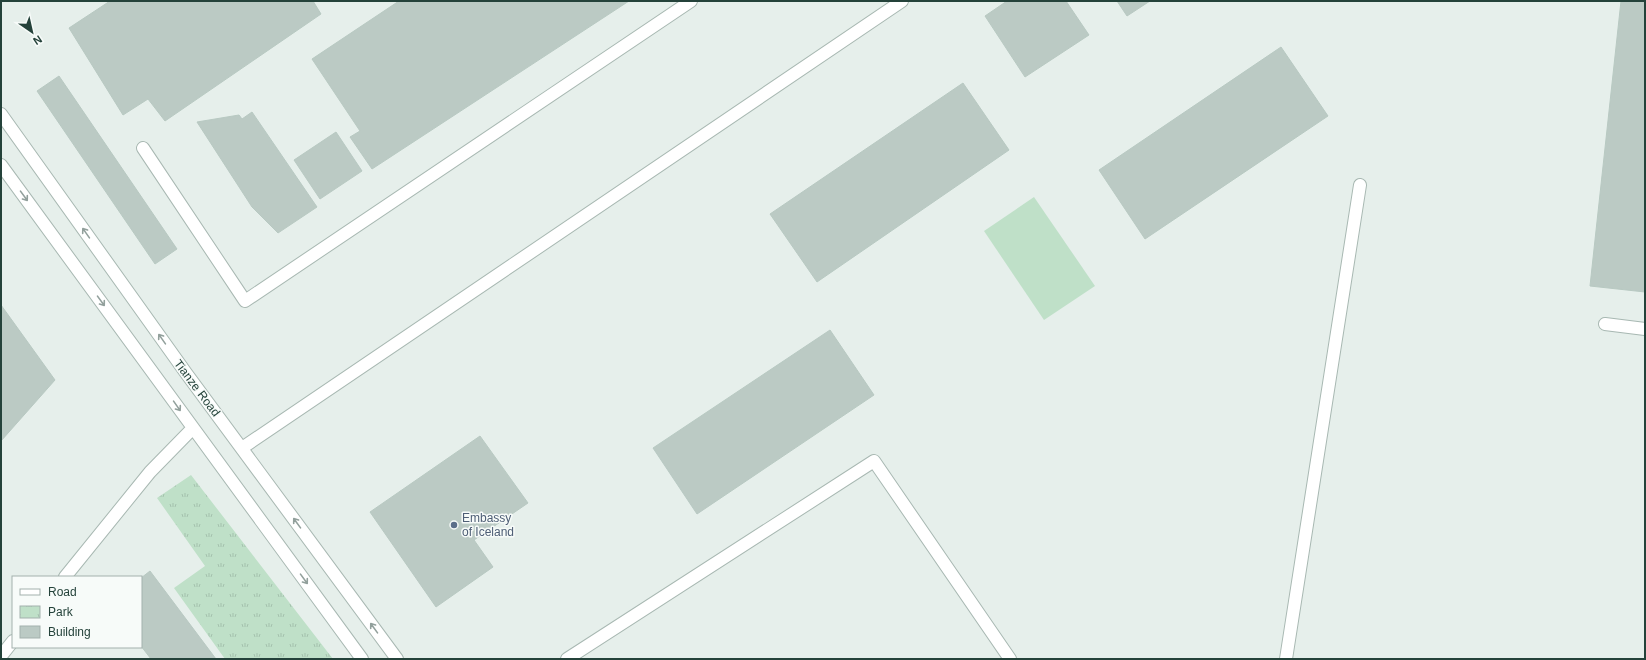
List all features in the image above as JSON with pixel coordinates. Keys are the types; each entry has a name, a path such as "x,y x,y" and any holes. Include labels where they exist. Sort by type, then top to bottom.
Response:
{"street":[{"path":"143,148 245,301 691,1"},
{"path":"242,448 902,1"},
{"name":"Tianze Road","path":"1,114 181,366 397,659"},
{"path":"1,164 362,659"},
{"path":"1286,659 1360,185"},
{"path":"1605,324 1645,329"},
{"path":"66,576 150,472 193,428"},
{"path":"567,659 874,461 1010,659"},
{"path":"1,656 12,642"}],"green space":[{"path":"1034,197 1095,286 1044,320 984,231"},
{"path":"191,475 333,659 225,659 174,588 205,566 157,498"}],"building":[{"path":"110,1 313,1 321,14 165,121 148,99 123,115 69,28"},
{"path":"399,1 629,1 372,169 350,137 360,131 312,59"},
{"path":"1007,1 1066,1 1089,35 1025,77 985,16"},
{"path":"1117,1 1150,1 1127,16"},
{"path":"1621,1 1645,1 1645,292 1590,286"},
{"path":"1281,47 1328,116 1145,239 1099,170"},
{"path":"59,76 177,249 155,264 37,91"},
{"path":"963,83 1009,150 817,282 770,214"},
{"path":"252,112 317,207 278,233 252,207 197,122 239,115 242,119"},
{"path":"336,132 362,171 320,199 294,160"},
{"path":"1,305 55,380 1,441"},
{"path":"830,330 874,395 697,514 653,448"},
{"path":"480,436 528,503 474,540 493,567 436,607 370,512"},
{"path":"150,571 216,659 151,659 142,647 142,577"}],"place":[{"name":"Embassy of Iceland","path":"454,525"}]}
